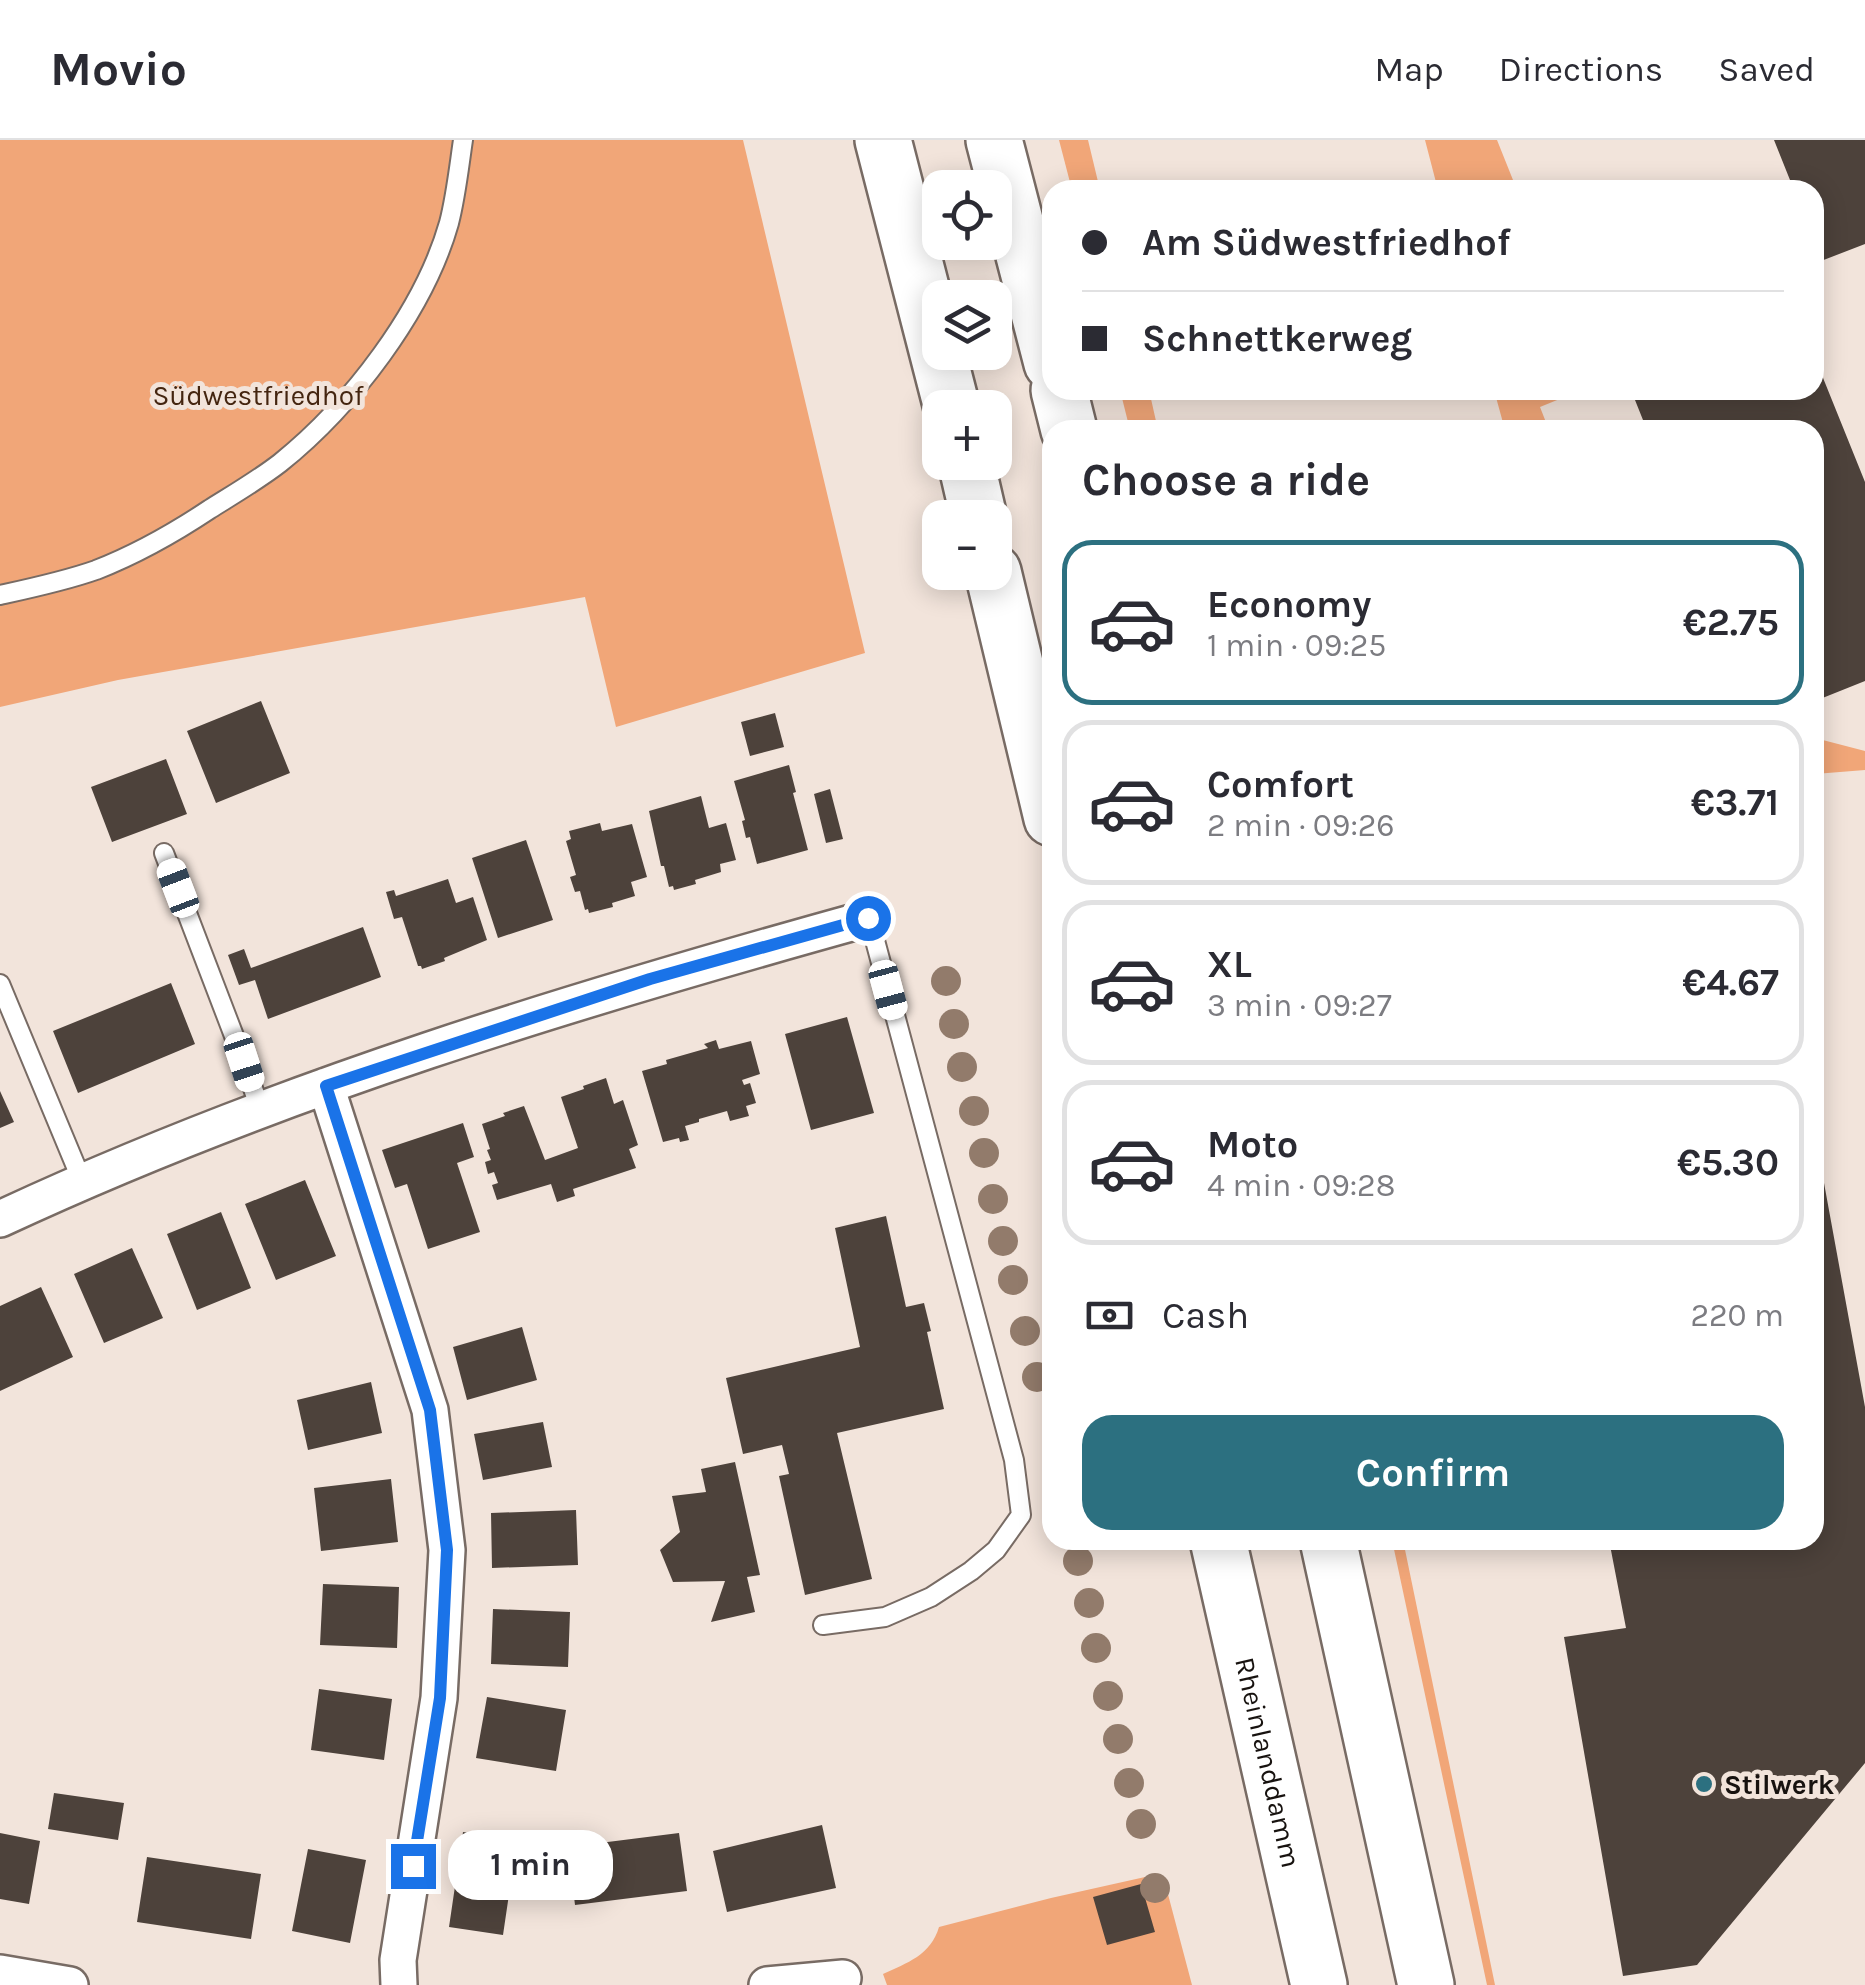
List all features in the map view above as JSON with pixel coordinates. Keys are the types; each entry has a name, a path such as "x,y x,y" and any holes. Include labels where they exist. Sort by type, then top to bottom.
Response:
{"highway":[{"path":"883,140 947,390"},
{"path":"994,140 1042,325"},
{"path":"996,590 1042,777"},
{"name":"Rheinlanddamm","path":"1220,1550 1319,1985"},
{"path":"1330,1550 1426,1985"}],"street":[{"path":"0,1219 82,1181 326,1086 650,979 868,918"},
{"path":"326,1086 430,1410 447,1550 440,1698 398,1960 399,1985"},
{"path":"0,1973 70,1985"},
{"path":"767,1985 843,1978"}],"lane":[{"path":"0,594 72,578 167,537 302,445 389,346 424,283 449,223 463,140"},
{"path":"164,853 260,1109"},
{"path":"823,1625 885,1617 930,1596 996,1550 1021,1515 1014,1460 868,918"},
{"path":"0,984 82,1181"}],"green space":[{"name":"Südwestfriedhof","path":"0,140 743,140 865,653 616,727 585,597 118,680 0,707"},
{"path":"1059,140 1088,140 1098,180 1069,180"},
{"path":"1425,140 1497,140 1513,180 1435,180"},
{"path":"1122,400 1151,400 1156,420 1128,420"},
{"path":"1497,400 1557,400 1540,407 1545,420 1502,420"},
{"path":"1824,740 1865,751 1865,770 1824,773"},
{"path":"1394,1550 1405,1550 1495,1985 1487,1985"},
{"path":"1154,1875 1165,1883 1192,1985 887,1985 883,1974 924,1951 939,1927"}],"building":[{"path":"1774,140 1865,140 1865,244 1824,260 1824,180 1790,180"},
{"path":"1824,380 1865,482 1865,681 1824,697 1824,420 1643,420 1635,400 1824,400"},
{"path":"261,701 290,773 216,803 187,731"},
{"path":"775,713 784,747 750,756 741,722"},
{"path":"166,759 187,814 112,842 91,787"},
{"path":"789,765 808,850 757,864 750,837 746,838 734,781"},
{"path":"830,789 843,839 826,843 814,794"},
{"path":"701,796 709,828 726,823 736,860 720,864 721,872 674,890 661,866 649,811"},
{"path":"600,823 602,831 632,824 647,877 631,882 635,896 589,913 570,877 576,875 566,841 571,839 569,831"},
{"path":"526,840 553,920 498,938 472,858"},
{"path":"448,879 456,903 473,897 487,940 422,969 402,917 394,919 386,892 394,890 396,896"},
{"path":"363,927 381,977 268,1019 255,980 239,985 228,955 244,949 251,968"},
{"path":"171,983 195,1044 78,1093 53,1031"},
{"path":"847,1017 874,1113 811,1130 785,1034"},
{"path":"716,1040 719,1049 751,1041 760,1074 742,1080 744,1085 750,1083 756,1103 746,1106 749,1116 730,1121 727,1111 699,1119 685,1126 689,1140 663,1142 642,1071 708,1048 704,1044"},
{"path":"606,1078 614,1104 623,1100 638,1145 629,1149 636,1168 573,1189 575,1196 557,1202 551,1184 497,1200 492,1185 498,1183 494,1172 488,1174 485,1162 491,1160 482,1124 524,1106 545,1160 578,1148 561,1097"},
{"path":"0,1091 14,1122 0,1128"},
{"path":"463,1123 474,1157 457,1163 480,1232 428,1249 407,1184 395,1188 382,1150"},
{"path":"305,1180 336,1256 276,1280 245,1204"},
{"path":"1824,1183 1865,1407 1865,1763 1697,1965 1623,1976 1564,1637 1626,1628 1611,1550 1824,1550"},
{"path":"221,1212 251,1288 197,1310 167,1234"},
{"path":"886,1216 906,1307 924,1303 944,1409 837,1433 872,1579 805,1595 779,1476 789,1474 782,1445 743,1454 726,1378 860,1347 835,1228"},
{"path":"132,1248 163,1318 104,1343 74,1274"},
{"path":"41,1287 73,1357 0,1391 0,1306"},
{"path":"522,1327 537,1380 467,1400 453,1347"},
{"path":"371,1382 382,1433 308,1450 297,1400"},
{"path":"543,1422 552,1467 483,1480 474,1434"},
{"path":"735,1462 760,1575 747,1577 755,1612 711,1622 725,1581 673,1582 660,1550 680,1532 672,1496 706,1492 701,1469"},
{"path":"391,1479 398,1542 321,1551 314,1488"},
{"path":"576,1510 578,1565 492,1568 491,1513"},
{"path":"323,1584 399,1587 397,1648 320,1645"},
{"path":"493,1609 570,1612 568,1667 491,1664"},
{"path":"319,1689 392,1699 384,1760 311,1750"},
{"path":"487,1697 566,1710 556,1771 476,1758"},
{"path":"54,1793 124,1803 118,1840 48,1829"},
{"path":"822,1825 836,1888 727,1912 713,1851"},
{"path":"463,1832 517,1840 503,1935 449,1927"},
{"path":"0,1833 40,1841 29,1904 0,1899"},
{"path":"679,1833 687,1891 575,1905 568,1847"},
{"path":"308,1849 366,1860 350,1943 292,1931"},
{"path":"147,1857 261,1874 251,1939 137,1922"},
{"path":"1141,1884 1155,1932 1107,1945 1093,1897"}],"place":[{"name":"Stilwerk","path":"1704,1784"}],"route":[{"path":"413,1866 440,1698 447,1550 430,1410 326,1086 650,979 868,918"}]}
